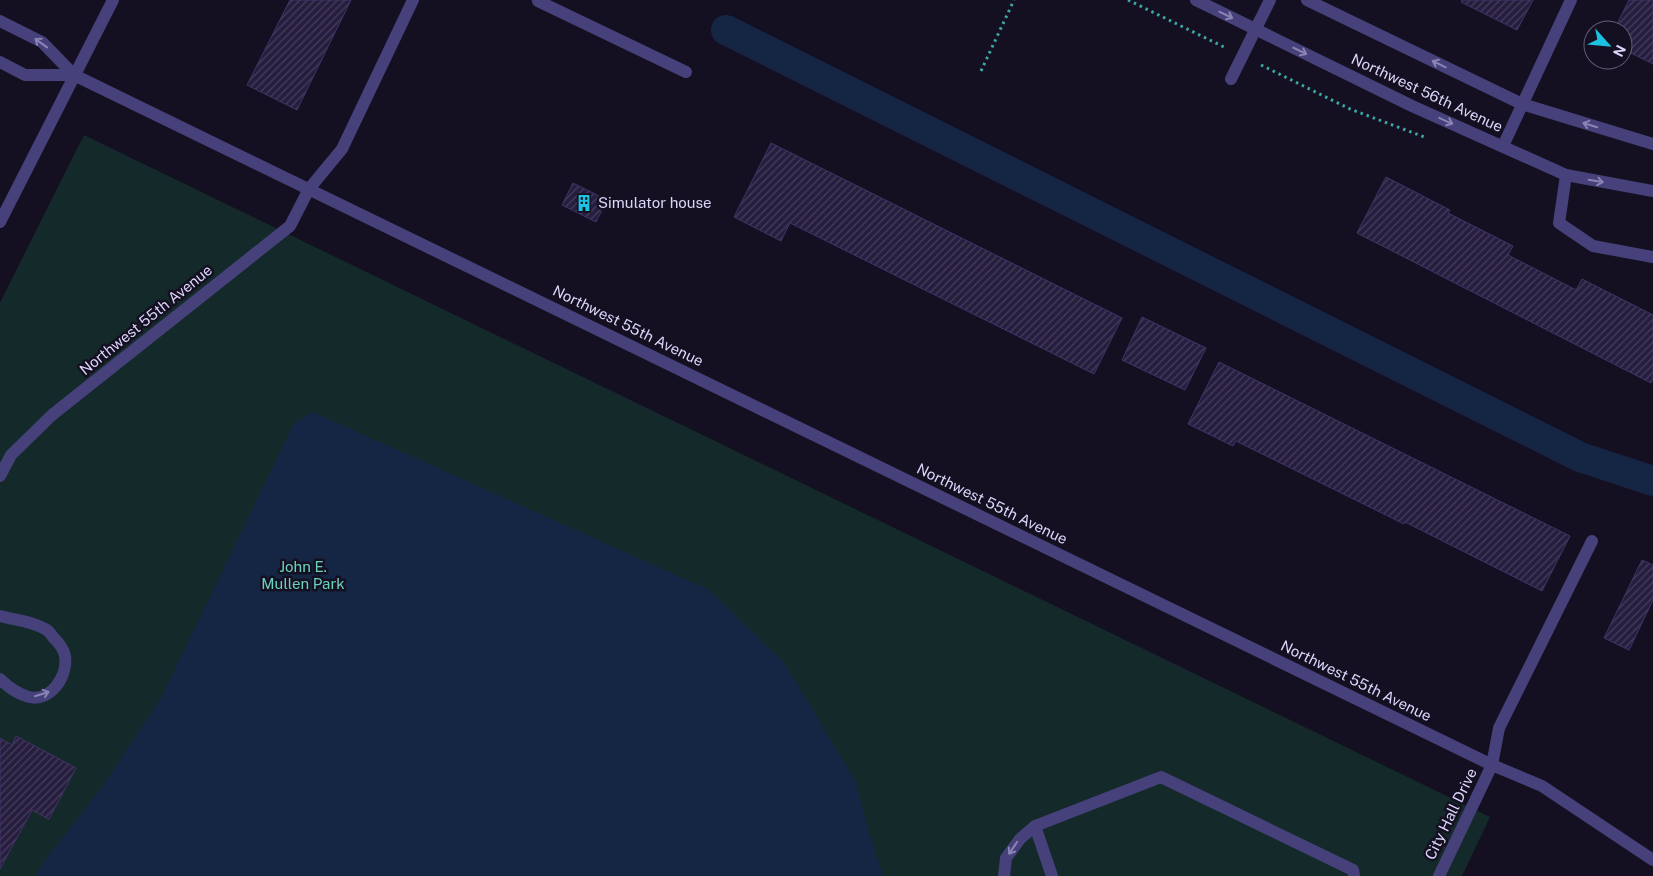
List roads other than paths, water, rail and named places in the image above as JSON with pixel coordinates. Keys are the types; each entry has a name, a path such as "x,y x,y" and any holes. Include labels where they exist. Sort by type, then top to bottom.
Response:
{"street":[{"path":"0,222 113,0"},
{"path":"310,189 342,149 413,0"},
{"name":"Northwest 56th Avenue","path":"1196,0 1412,106 1566,175 1653,191"},
{"path":"1231,79 1270,0"},
{"name":"Northwest 56th Avenue","path":"1307,0 1522,104 1653,144"},
{"path":"1503,146 1571,0"},
{"path":"538,1 686,72"},
{"name":"Northwest 55th Avenue","path":"0,21 42,42 74,75 1492,765 1542,786 1653,860"},
{"name":"Northwest 55th Avenue","path":"0,62 25,75 74,75"},
{"path":"1566,175 1559,223 1593,246 1653,257"},
{"name":"Northwest 55th Avenue","path":"0,476 11,455 52,415 290,226 310,189"},
{"name":"City Hall Drive","path":"1439,876 1492,765 1499,728 1592,541"},
{"path":"0,616 31,623 46,629 58,642 65,655 64,670 59,682 52,691 42,696 30,697 11,689 0,679"},
{"path":"1004,876 1006,858 1020,838 1035,826 1161,777 1353,870 1354,876"},
{"path":"1035,826 1052,876"}],"water":[{"path":"313,412 709,590 785,664 856,782 883,876 36,876 42,864 102,787 161,698 294,423"}],"waterway":[{"path":"726,30 1580,457 1653,481"}],"place":[{"name":"Simulator house","path":"584,203"}],"park label":[{"name":"John E. Mullen Park","path":"303,576"}]}
